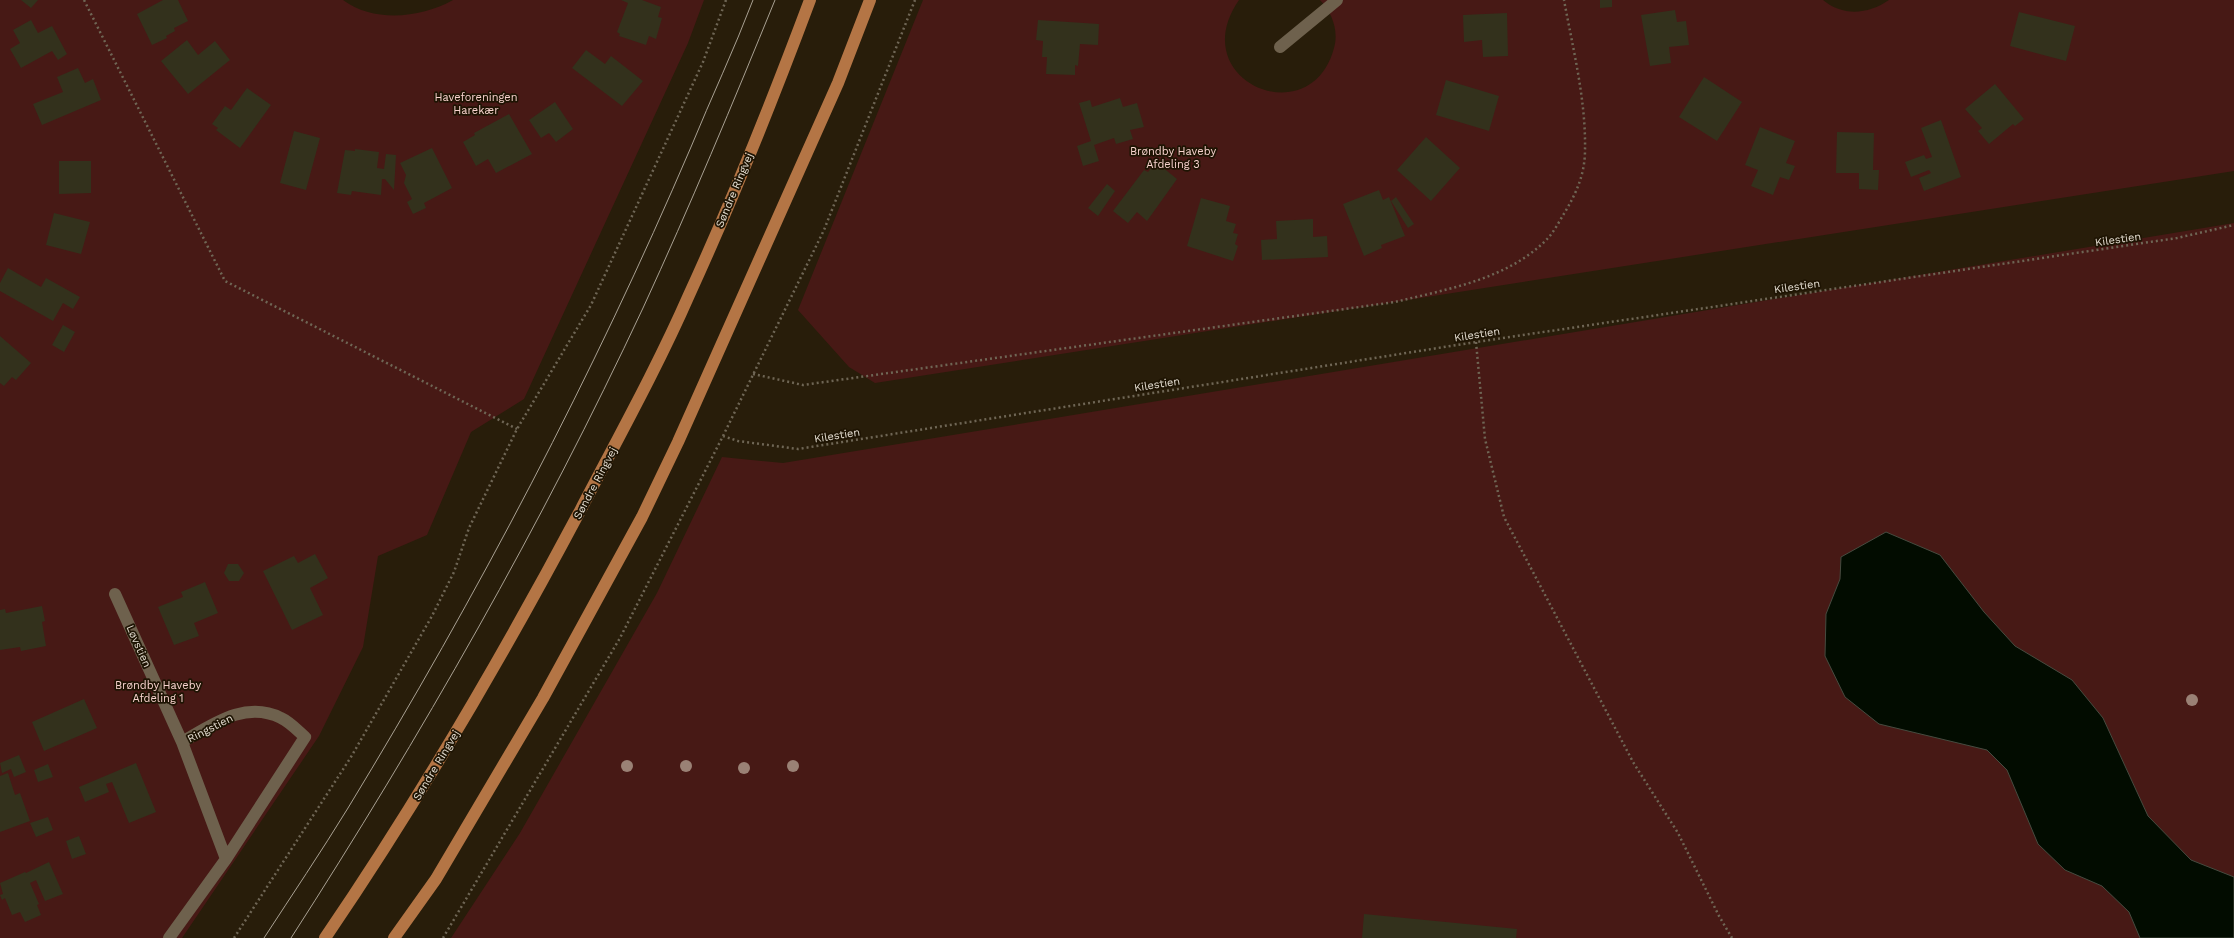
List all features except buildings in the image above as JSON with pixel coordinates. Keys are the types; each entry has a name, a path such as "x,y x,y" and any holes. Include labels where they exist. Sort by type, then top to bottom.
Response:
{"main road":[{"name":"Søndre Ringvej","path":"325,938 380,857 498,662 628,419 689,296 781,78 810,0"},
{"path":"394,938 436,879 543,698 642,517 678,442 835,90 870,0"}],"street":[{"path":"1280,47 1337,0"},
{"name":"Løvstien","path":"115,594 182,742"},
{"name":"Ringstien","path":"169,938 226,859 305,737 282,718 265,712 248,711 228,716 182,742 226,859"}],"path":[{"path":"84,0 225,281 517,429"},
{"path":"234,938 351,757 432,616 454,572 469,528 517,429 591,305 703,62 726,0"},
{"path":"443,938 620,638 723,436 824,230 915,0"},
{"path":"753,374 803,386 1395,302 1467,285 1520,261 1549,237 1569,205 1582,179 1585,150 1583,110 1564,0"},
{"name":"Kilestien","path":"723,436 738,442 798,449 1476,342 2177,238 2234,225"},
{"path":"1476,342 1485,439 1504,517 1633,762 1678,833 1719,916 1732,938"}],"green space":[{"path":"0,0 343,0 355,7 369,12 383,15 398,15 427,11 453,0 704,0 688,43 524,399 471,432 427,535 378,556 363,647 319,736 182,938 0,938"},
{"name":"Brøndby Haveby Afdeling 3","path":"923,0 1239,0 1226,29 1227,54 1238,74 1257,87 1279,92 1302,89 1321,74 1334,48 1336,35 1333,22 1328,10 1320,0 1823,0 1839,9 1856,12 1865,11 1881,5 1889,0 2234,0 2234,171 875,383 849,367 798,310"},
{"path":"2234,223 2234,938 451,938 520,833 657,593 722,457 783,463"}],"shaded area":[{"path":"1886,532 1940,555 1984,612 2015,646 2072,680 2103,718 2148,816 2191,860 2234,877 2234,938 2140,938 2129,912 2102,886 2065,870 2038,844 2007,770 1987,750 1879,724 1845,697 1825,656 1826,614 1840,579 1841,557"}],"tram line":[{"path":"264,938 338,824 396,728 531,484 614,317 653,232 691,147 753,0"},
{"path":"291,938 433,707 478,629 563,470 643,308 711,154 775,0"}],"park label":[{"name":"Haveforeningen Harekær","path":"476,103"},
{"name":"Brøndby Haveby Afdeling 1","path":"158,691"}]}
